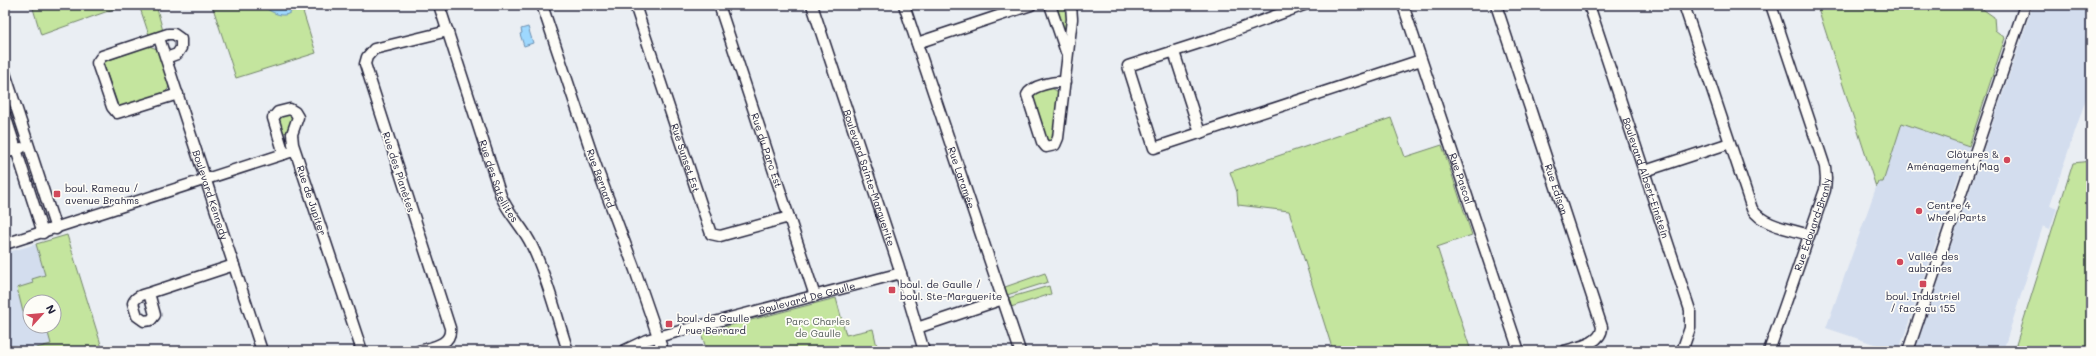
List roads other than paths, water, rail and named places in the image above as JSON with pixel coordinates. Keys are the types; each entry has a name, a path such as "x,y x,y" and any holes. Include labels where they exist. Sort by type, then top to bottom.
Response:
{"street":[{"name":"Rue des Satellites","path":"439,5 502,196 510,214 527,236 535,252 568,351"},
{"name":"Rue Bernard","path":"542,5 598,170 663,351"},
{"name":"Rue Sunset Est","path":"634,5 711,234 720,236 789,217"},
{"name":"Rue du Parc Est","path":"719,5 815,296"},
{"name":"Boulevard Sainte-Marguerite","path":"812,5 901,273 924,351"},
{"name":"Rue Laramée","path":"904,5 1020,351"},
{"path":"917,43 1031,5"},
{"path":"1050,5 1068,56"},
{"path":"1065,82 1052,82 1031,90 1027,95 1042,142 1046,147 1052,147 1057,142 1065,82 1072,19 1071,5"},
{"path":"1304,5 1174,52 1128,66 1154,148 1421,60"},
{"name":"Rue Pascal","path":"1403,5 1519,351"},
{"name":"Rue Edison","path":"1496,5 1602,326 1602,331 1597,339 1564,351"},
{"name":"Boulevard Albert-Einstein","path":"1589,5 1690,310 1691,324 1682,351"},
{"path":"1684,5 1751,206 1756,215 1766,221 1809,235"},
{"name":"Rue Édouard-Branly","path":"1769,351 1825,190 1826,172 1771,5"},
{"path":"1908,351 2025,5"},
{"name":"Rue des Planètes","path":"419,351 447,341 450,334 450,328 365,64 367,56 374,49 448,30"},
{"path":"166,58 179,51 182,45 181,39 177,35 171,33 102,56 98,60 98,65 112,107 117,113 178,94"},
{"name":"Boulevard Kennedy","path":"159,38 262,351"},
{"path":"1174,52 1200,134"},
{"path":"5,73 56,229"},
{"name":"Rue de Jupiter","path":"284,154 273,118 276,113 282,110 293,110 297,115 292,136 295,150 362,351"},
{"path":"5,115 44,233"},
{"path":"1645,171 1730,143"},
{"path":"5,153 29,146"},
{"path":"5,244 206,181 295,150"},
{"path":"149,293 234,264"},
{"name":"Boulevard De Gaulle","path":"622,351 634,344 658,337 901,273"},
{"path":"917,328 1003,299"}],"water":[{"path":"261,5 294,5 294,8 291,12 283,15 274,13"},
{"path":"528,27 533,43 524,46 520,34 522,33 521,29"}],"place":[{"name":"Clôtures & Aménagement Mag","path":"2007,160"},
{"name":"boul. Rameau / avenue Brahms","path":"57,194"},
{"name":"Centre 4 Wheel Parts","path":"1919,211"},
{"name":"Vallée des aubaines","path":"1900,262"},
{"name":"boul. Industriel / face au 155","path":"1923,284"},
{"name":"boul. de Gaulle / boul. Ste-Marguerite","path":"892,290"},
{"name":"boul. de Gaulle / rue Bernard","path":"669,324"}],"park label":[{"name":"Parc Charles de Gaulle","path":"818,326"}]}
